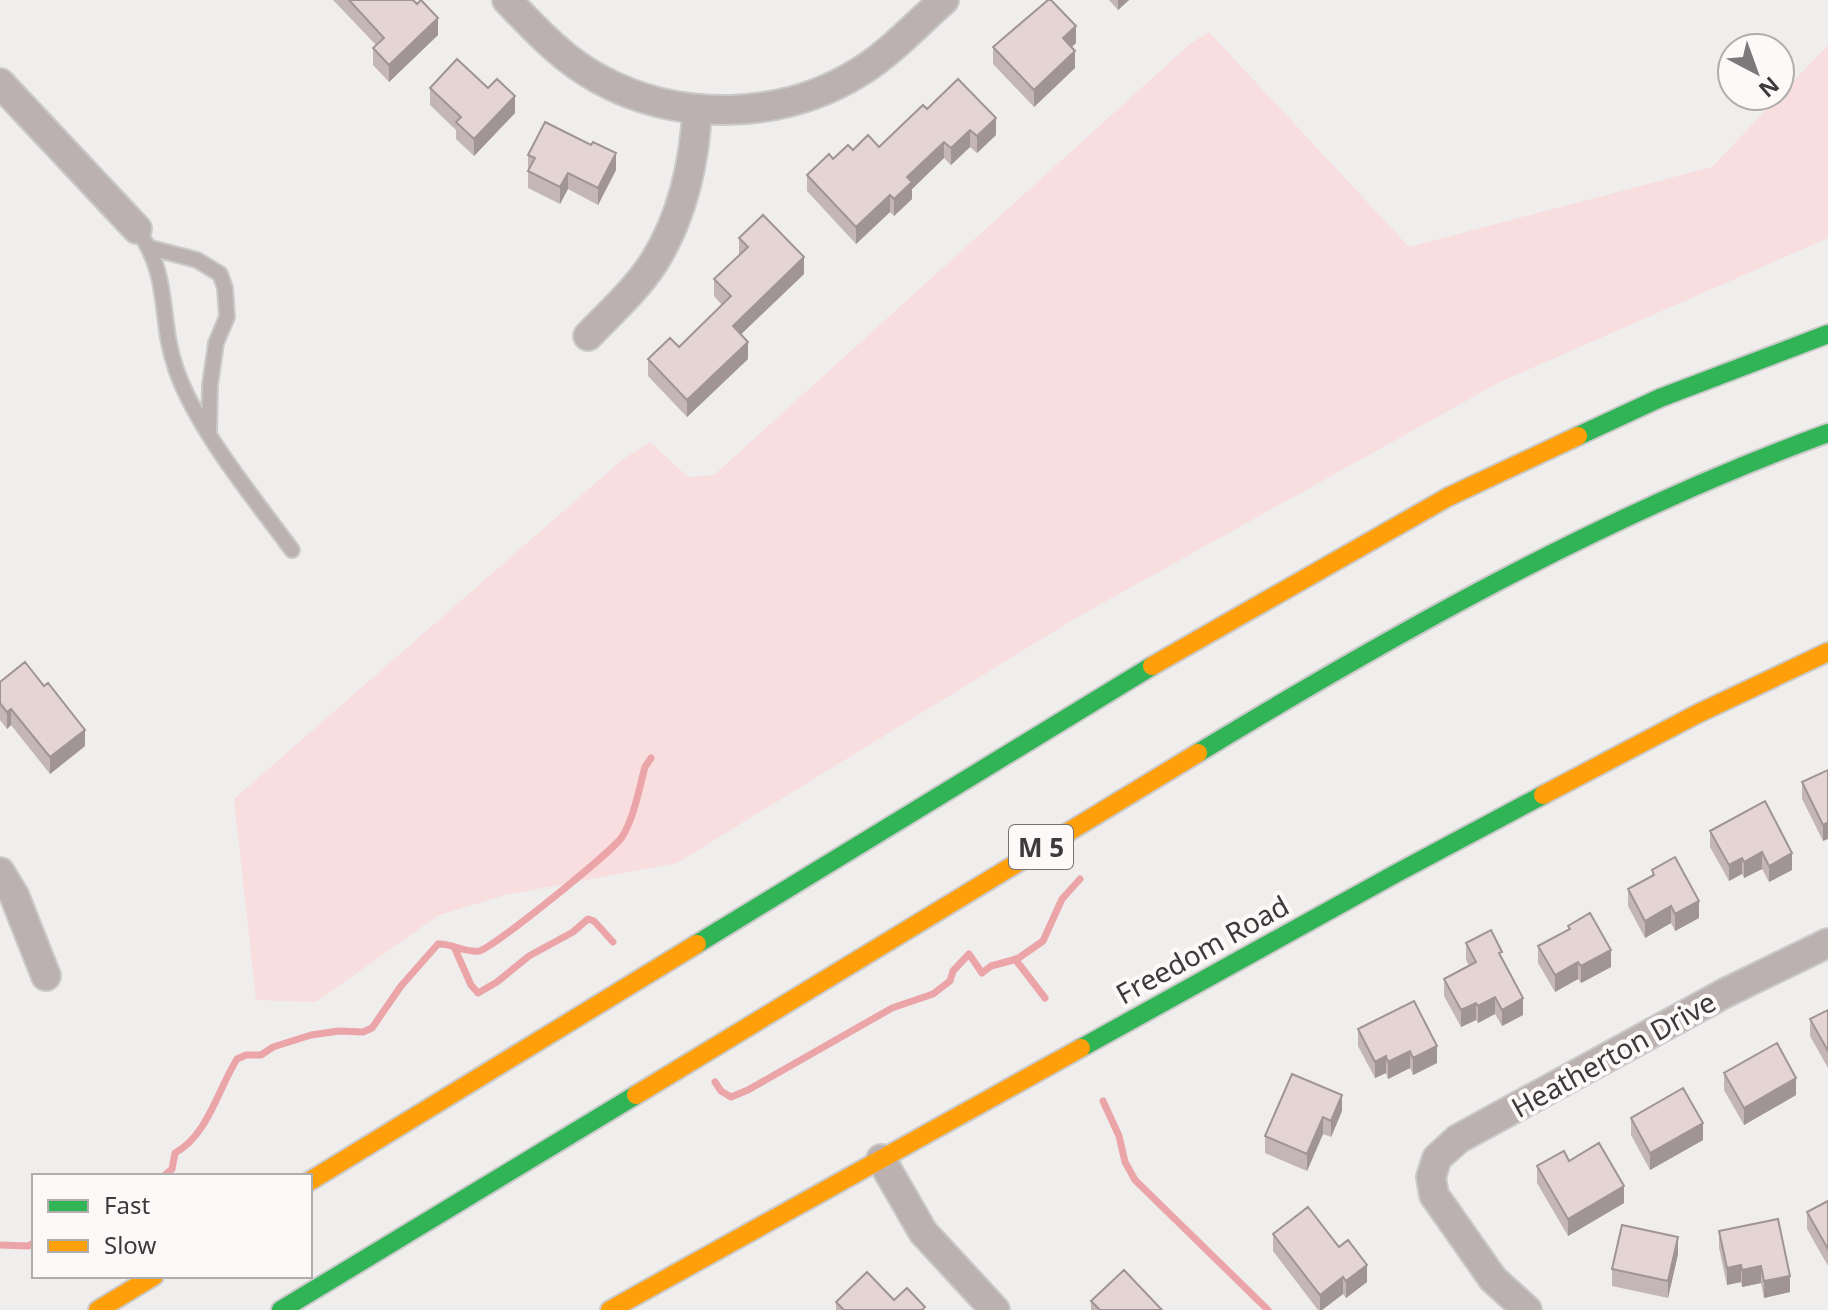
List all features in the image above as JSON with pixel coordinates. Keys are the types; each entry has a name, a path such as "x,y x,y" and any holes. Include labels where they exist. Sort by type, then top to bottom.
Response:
{"main road":[{"path":"312,1180 1144,671 1448,497 1660,398 1828,334"},
{"name":"M 5","path":"281,1310 1351,660 1569,545 1760,458 1828,433"},
{"name":"Freedom Road","path":"610,1310 1409,866 1697,714 1828,652"},
{"path":"98,1310 151,1278"}],"street":[{"path":"507,0 545,39 597,79 642,97 686,107 740,110 777,105 841,83 878,59 944,0"},
{"path":"0,83 144,238"},
{"path":"588,336 637,285 666,240 690,170 696,141 686,107"},
{"path":"0,872 14,895 46,976"},
{"name":"Heatherton Drive","path":"1527,1310 1493,1279 1434,1195 1431,1177 1437,1158 1458,1139 1725,993 1828,943"},
{"path":"881,1159 923,1232 995,1310"}],"lane":[{"path":"144,238 159,269 174,366 183,387 209,432 292,550"},
{"path":"144,238 197,260 220,274 225,288 227,317 216,343 210,385 209,432"}],"shaded area":[{"path":"1209,32 1409,247 1712,167 1764,112 1796,112 1796,79 1828,45 1828,238 1500,382 1074,619 677,863 505,895 439,915 316,1002 256,1000 234,799 622,460 650,442 688,477 714,475 1190,44"}],"building":[{"path":"349,0 413,0 417,4 421,0 438,18 389,65 373,48 384,38"},
{"path":"1048,0 1076,26 1063,38 1075,51 1034,90 993,47"},
{"path":"457,59 488,88 497,79 515,96 474,139 456,122 461,117 430,88"},
{"path":"958,79 996,118 977,136 970,130 951,148 944,142 907,177 912,182 894,199 890,195 856,227 807,175 829,154 833,159 848,145 853,150 868,135 879,147 923,105 927,109"},
{"path":"545,122 591,145 593,142 616,153 598,188 568,173 560,187 528,171 535,158 528,155"},
{"path":"763,215 804,257 733,326 748,342 687,400 648,359 670,338 679,347 731,296 714,279 748,247 739,238"},
{"path":"25,662 44,686 48,683 85,730 50,757 11,709 7,712 0,703 0,682"},
{"path":"1828,770 1828,822 1823,825 1802,782"},
{"path":"1765,801 1792,853 1769,866 1762,852 1744,862 1742,858 1729,865 1710,831"},
{"path":"1675,857 1699,901 1675,914 1671,906 1645,921 1628,889 1654,875 1652,870"},
{"path":"1590,913 1611,950 1581,966 1578,962 1555,975 1538,946 1570,929 1568,926"},
{"path":"1491,930 1502,952 1499,953 1523,998 1502,1010 1495,997 1461,1010 1444,979 1476,962 1466,943"},
{"path":"1414,1001 1437,1046 1413,1058 1410,1051 1388,1062 1386,1056 1375,1062 1358,1029"},
{"path":"1828,1010 1828,1051 1810,1019"},
{"path":"1777,1043 1796,1078 1744,1108 1724,1073"},
{"path":"1292,1074 1342,1095 1331,1121 1323,1117 1307,1154 1265,1136"},
{"path":"1683,1088 1703,1123 1650,1153 1631,1118"},
{"path":"1599,1143 1624,1186 1568,1219 1537,1166 1564,1151 1569,1161"},
{"path":"1828,1201 1828,1249 1807,1212"},
{"path":"1308,1207 1339,1247 1348,1240 1367,1265 1346,1281 1343,1277 1320,1295 1273,1234"},
{"path":"1778,1219 1790,1276 1764,1281 1761,1266 1742,1270 1741,1265 1727,1268 1719,1231"},
{"path":"1622,1225 1678,1237 1668,1281 1612,1269"},
{"path":"1124,1270 1162,1310 1100,1310 1091,1301"},
{"path":"867,1272 894,1300 907,1288 925,1307 922,1310 844,1310 836,1302"}],"waterway":[{"path":"166,1174 172,1169 175,1153 196,1135 204,1123 237,1059 246,1055 261,1055 273,1047 311,1035 363,1032 372,1028 401,986 438,944 474,951 489,946 598,860 622,837 636,803 645,767 651,758"},
{"path":"715,1082 721,1091 731,1097 748,1090 892,1008 933,994 950,981 953,971 969,954 982,973 991,966 1017,959 1043,941 1062,899 1080,879"},
{"path":"455,949 471,985 478,993 529,956 573,932 588,919 594,921 613,942"},
{"path":"1015,959 1045,998"},
{"path":"1103,1101 1119,1136 1125,1162 1135,1180 1268,1310"},
{"path":"0,1245 32,1244"}],"traffic: fast":[{"path":"1578,436 1660,398 1828,334"},
{"path":"1198,753 1427,619 1505,578 1664,500 1828,433"},
{"path":"697,944 1152,666"},
{"path":"1081,1048 1543,795"},
{"path":"281,1310 636,1095"}],"traffic: slow":[{"path":"1152,666 1448,497 1578,436"},
{"path":"1543,795 1697,714 1828,652"},
{"path":"636,1095 1198,753"},
{"path":"312,1180 697,944"},
{"path":"610,1310 1081,1048"},
{"path":"98,1310 151,1278"}]}
